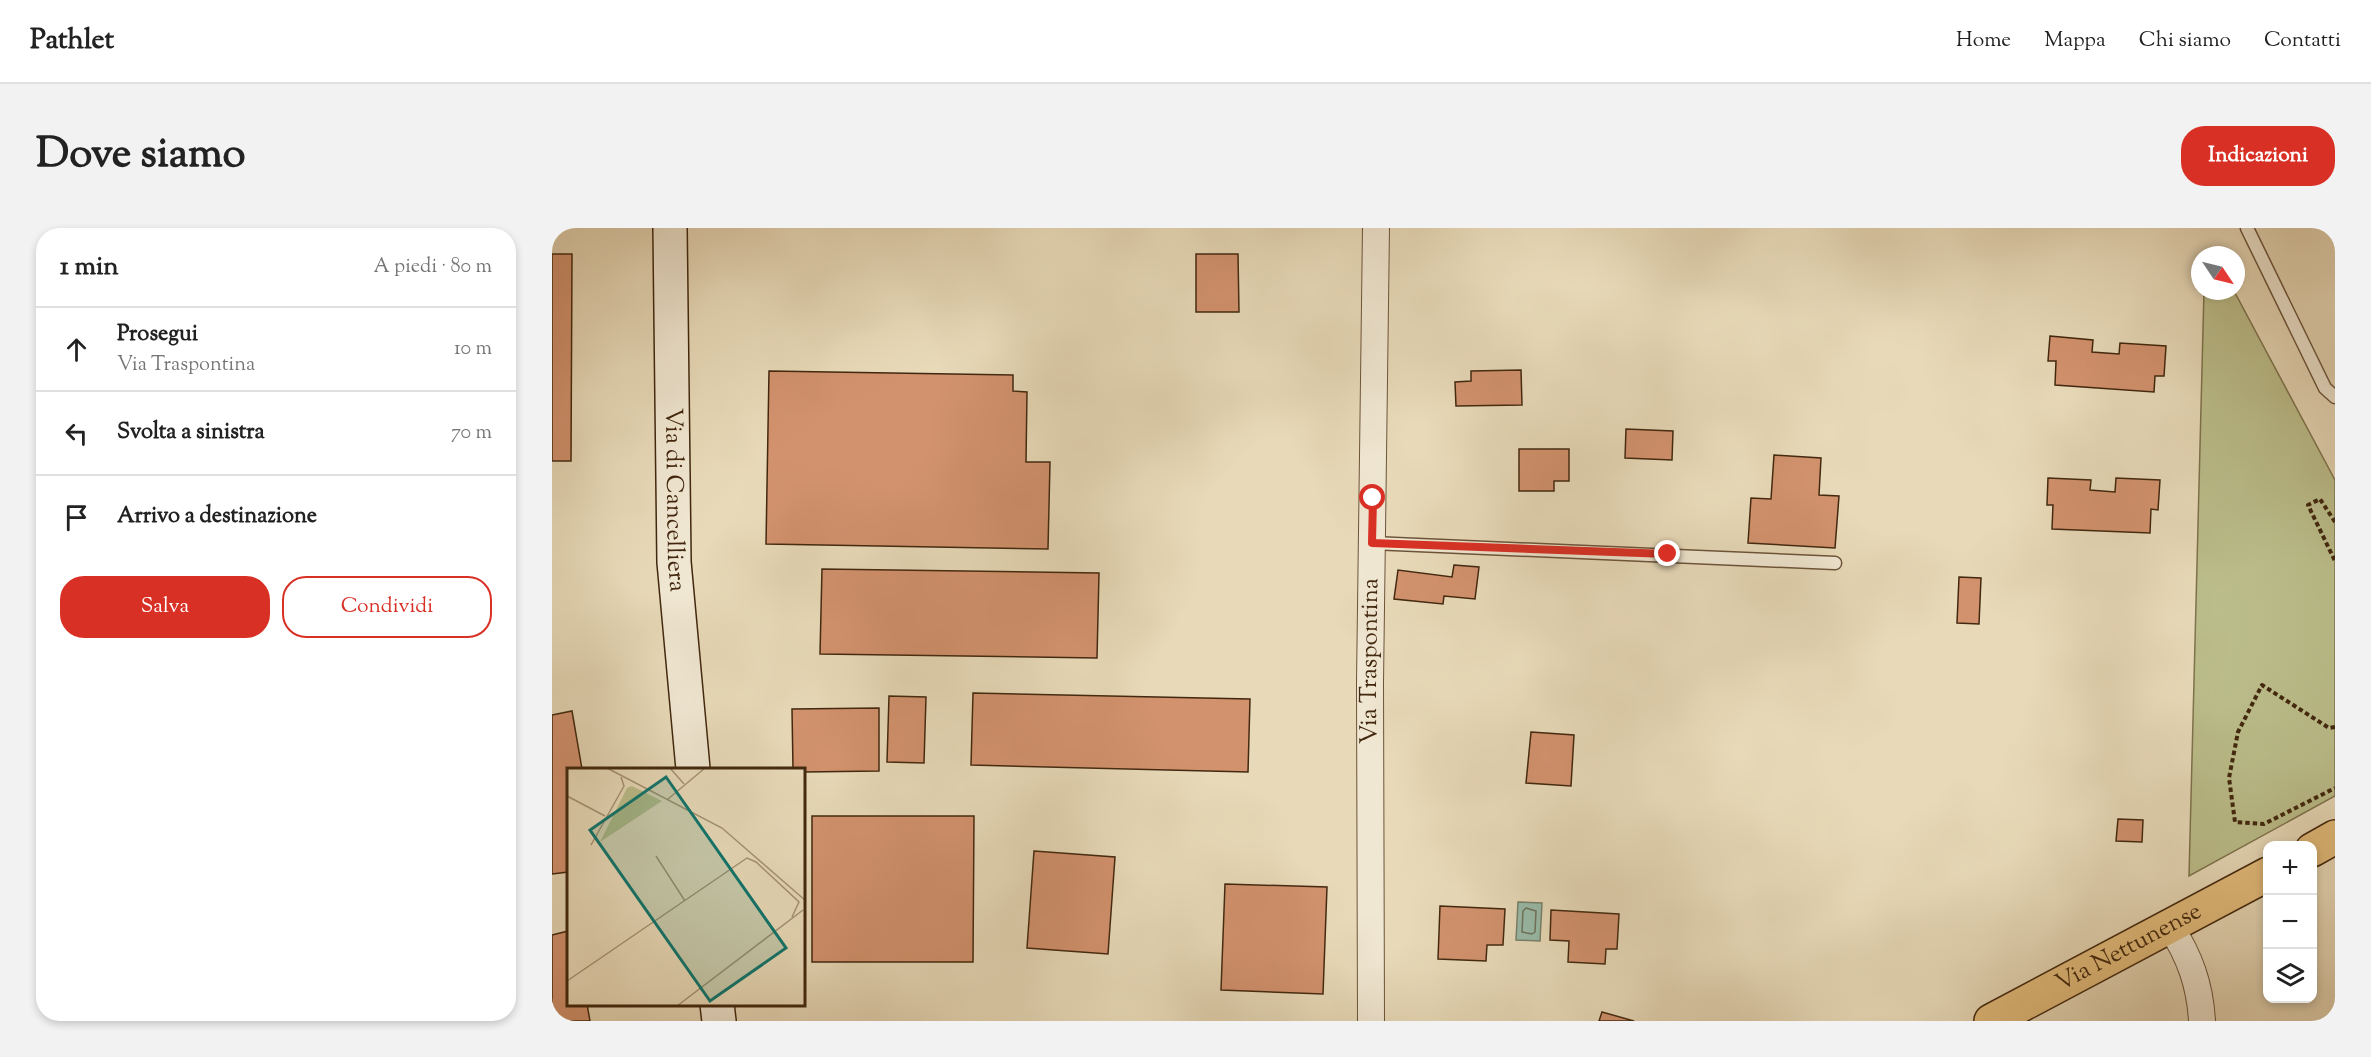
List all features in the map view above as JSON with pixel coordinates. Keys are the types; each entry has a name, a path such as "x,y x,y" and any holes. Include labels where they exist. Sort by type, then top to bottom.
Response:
{"main road":[{"path":"2317,848 2335,837"},
{"name":"Via Nettunense","path":"1991,1021 2263,877"}],"street":[{"name":"Via di Cancelliera","path":"670,228 673,553 693,768"},
{"name":"Via Traspontina","path":"1371,1021 1372,543 1376,228"},
{"path":"2170,926 2191,963 2200,997 2202,1021"},
{"path":"717,1006 719,1021"}],"lane":[{"path":"2247,228 2325,388 2335,397"},
{"path":"1372,543 1692,555 1835,563"}],"path":[{"path":"2335,522 2320,499 2308,505 2335,561"},
{"path":"2335,727 2328,728 2262,685 2238,732 2229,778 2235,822 2264,824 2335,788"}],"shaded area":[{"path":"2204,300 2239,300 2335,480 2335,796 2189,876"}],"water":[{"path":"1518,902 1542,903 1540,941 1516,940"}],"building":[{"path":"552,254 572,254 571,461 552,461"},
{"path":"1196,254 1238,254 1239,312 1196,312"},
{"path":"2050,336 2093,340 2092,352 2119,354 2120,343 2166,346 2164,376 2155,376 2154,392 2055,385 2056,361 2048,361"},
{"path":"1521,370 1522,405 1456,406 1455,382 1471,381 1471,371"},
{"path":"769,371 1013,375 1013,391 1027,392 1026,462 1050,462 1048,549 766,544"},
{"path":"1626,429 1673,431 1672,460 1625,458"},
{"path":"1519,449 1569,449 1569,481 1554,481 1554,491 1519,491"},
{"path":"1774,455 1821,458 1819,495 1839,496 1835,548 1748,543 1751,498 1771,499"},
{"path":"2048,478 2091,480 2090,490 2115,492 2116,478 2160,480 2158,510 2151,509 2150,533 2052,529 2053,505 2047,505"},
{"path":"1454,565 1479,567 1475,599 1444,596 1443,604 1394,599 1398,570 1452,577"},
{"path":"822,569 1099,573 1097,658 820,654"},
{"path":"1959,577 1981,578 1979,624 1957,623"},
{"path":"973,693 1250,699 1248,772 971,765"},
{"path":"889,696 926,697 924,763 887,762"},
{"path":"879,708 879,771 806,772 806,768 793,768 792,709"},
{"path":"572,711 582,768 567,768 567,872 552,874 552,715"},
{"path":"1531,732 1574,735 1571,786 1526,783"},
{"path":"812,816 974,816 973,962 812,962"},
{"path":"2118,819 2143,820 2142,842 2116,841"},
{"path":"1034,851 1115,857 1108,954 1027,948"},
{"path":"1225,884 1327,887 1323,994 1221,990"},
{"path":"1440,906 1505,909 1503,945 1487,945 1486,961 1438,959"},
{"path":"1551,910 1619,914 1617,949 1606,949 1605,964 1568,962 1569,941 1550,940"},
{"path":"567,931 567,1006 587,1006 590,1021 552,1021 552,935"},
{"path":"1602,1012 1634,1021 1599,1021"}],"route":[{"path":"1373,498 1372,543 1668,554"}]}
